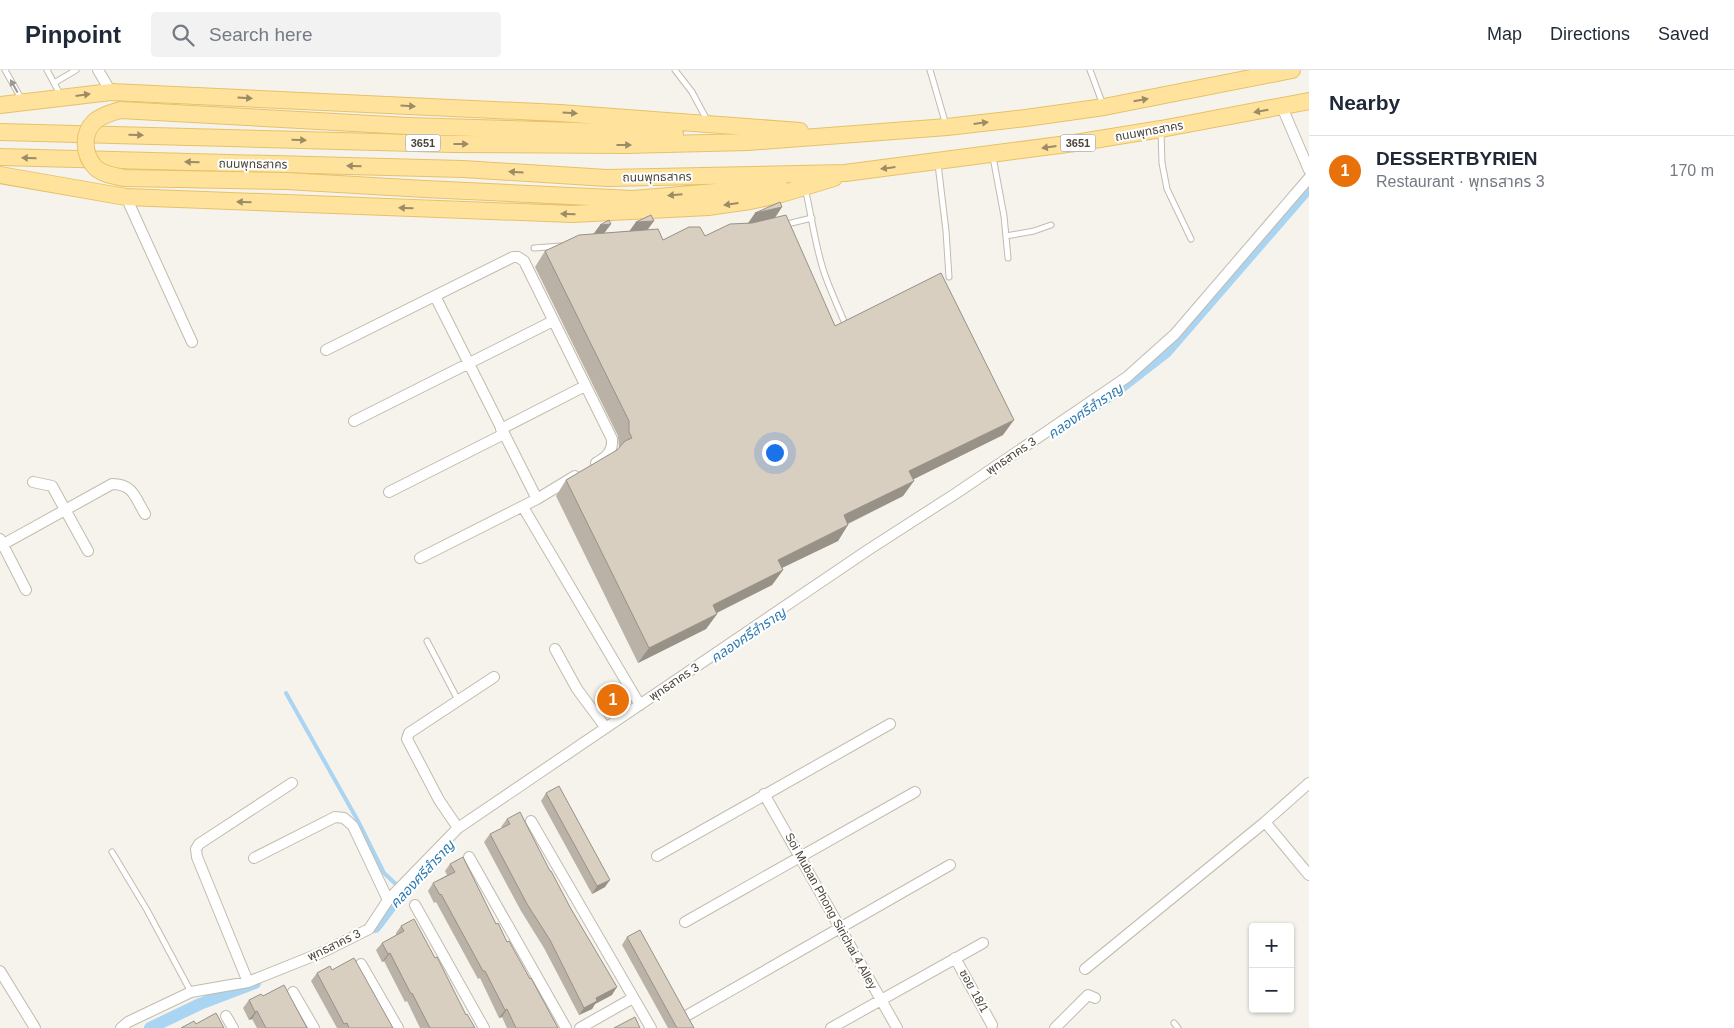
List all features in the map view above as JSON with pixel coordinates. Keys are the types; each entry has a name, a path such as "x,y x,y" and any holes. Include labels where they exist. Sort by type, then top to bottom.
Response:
{"main road":[{"name":"ถนนพุทธสาคร","path":"0,132 452,144 616,145 748,142 947,127 1104,107 1261,73 1292,70"},
{"path":"0,105 111,92 560,112 845,135"},
{"name":"ถนนพุทธสาคร","path":"0,157 463,169 607,178 845,173 993,154 1162,129 1309,101"},
{"path":"845,135 658,134 408,126 120,110 95,121 87,132 85,144 88,156 95,167 109,175 124,178 286,181 634,199 759,188 845,173"},
{"path":"0,175 126,197 572,214 708,207 750,201 805,188 845,173"}],"street":[{"path":"98,70 111,92"},
{"path":"1282,107 1309,170"},
{"name":"พุทธสาคร 3","path":"121,1028 128,1022 191,992 248,982 324,952 368,929 388,900 458,828 1127,377 1174,334 1309,178"},
{"path":"126,197 192,342"},
{"path":"326,350 513,257 518,257 524,261 612,439 612,447 609,454 537,500 420,558"},
{"path":"435,296 537,500"},
{"path":"354,421 553,321"},
{"path":"389,492 585,386"},
{"path":"33,482 52,486 88,551"},
{"path":"26,590 1,543 112,484 123,484 131,490 145,514"},
{"path":"523,506 640,705"},
{"path":"555,649 577,689 606,728"},
{"path":"458,828 439,800 407,739 409,733 494,677"},
{"path":"657,856 890,724"},
{"path":"248,982 197,857 196,849 199,844 292,783"},
{"path":"1085,969 1265,822 1309,783"},
{"path":"685,922 915,792"},
{"name":"Soi Muban Phong Sirichai 4 Alley","path":"764,794 897,1028"},
{"path":"254,858 335,817 344,818 352,826 388,900"},
{"path":"531,821 650,1028"},
{"path":"1265,822 1309,875"},
{"path":"469,857 566,1028"},
{"path":"686,1016 950,865"},
{"path":"415,905 484,1028"},
{"path":"831,1028 983,943"},
{"name":"ซอย 18/1","path":"956,958 992,1025"},
{"path":"361,964 398,1028"},
{"path":"0,971 35,1028"},
{"path":"293,992 314,1028"},
{"path":"1055,1028 1088,995 1095,998"},
{"path":"580,1028 633,998"},
{"path":"226,1016 232,1028"}],"lane":[{"path":"5,70 23,103"},
{"path":"46,70 62,98"},
{"path":"54,82 76,70"},
{"path":"675,70 692,92 708,123"},
{"path":"930,70 947,127"},
{"path":"1090,70 1104,107"},
{"path":"1162,129 1162,163 1165,183 1191,239"},
{"path":"993,154 1004,216 1008,258"},
{"path":"938,161 949,277"},
{"path":"805,188 818,252 825,276 847,326"},
{"path":"776,226 812,218"},
{"path":"1006,236 1023,234 1051,225"},
{"path":"534,248 572,246"},
{"path":"427,641 459,701"},
{"path":"112,852 147,910 191,992"},
{"path":"1174,1023 1178,1028"}],"building":[{"path":"780,202 782,207 755,213"},
{"path":"651,215 654,221 636,222"},
{"path":"786,215 835,326 941,273 1014,420 909,471 914,481 844,515 848,525 778,560 783,570 713,605 717,614 649,648 566,480 617,450 625,441 632,438 629,432 629,421 545,251 579,235 658,229 663,240 689,227 700,227 705,236 730,224 752,223"},
{"path":"609,220 611,224 600,225"},
{"path":"559,786 610,880 597,886 546,793"},
{"path":"520,812 571,909 617,987 596,998 597,1001 584,1008 550,940 527,904 490,834 510,824 507,819"},
{"path":"463,857 496,924 498,923 507,942 509,941 558,1028 516,1028 507,1009 505,1010 485,971 483,971 441,894 433,883 455,872 450,864"},
{"path":"414,919 435,958 437,957 466,1015 475,1028 430,1028 390,953 388,954 382,943 404,931 401,926"},
{"path":"640,930 694,1028 677,1028 627,937"},
{"path":"354,958 393,1028 349,1028 347,1023 344,1024 317,973 330,966 332,970"},
{"path":"284,985 307,1028 266,1028 257,1011 255,1012 249,1000 261,994 263,996"},
{"path":"216,1013 224,1028 181,1028 194,1021 196,1024"},
{"path":"635,1017 640,1028 614,1028"}],"waterway":[{"name":"คลองศรีสำราญ","path":"1080,415 1112,394 1166,352 1309,187"},
{"path":"286,693 358,821 384,873 399,887"},
{"name":"คลองศรีสำราญ","path":"375,927 405,888"},
{"name":"คลองศรีสำราญ","path":"150,1028 200,1004 255,983"}],"place":[{"name":"DESSERTBYRIEN","path":"613,700"}]}
